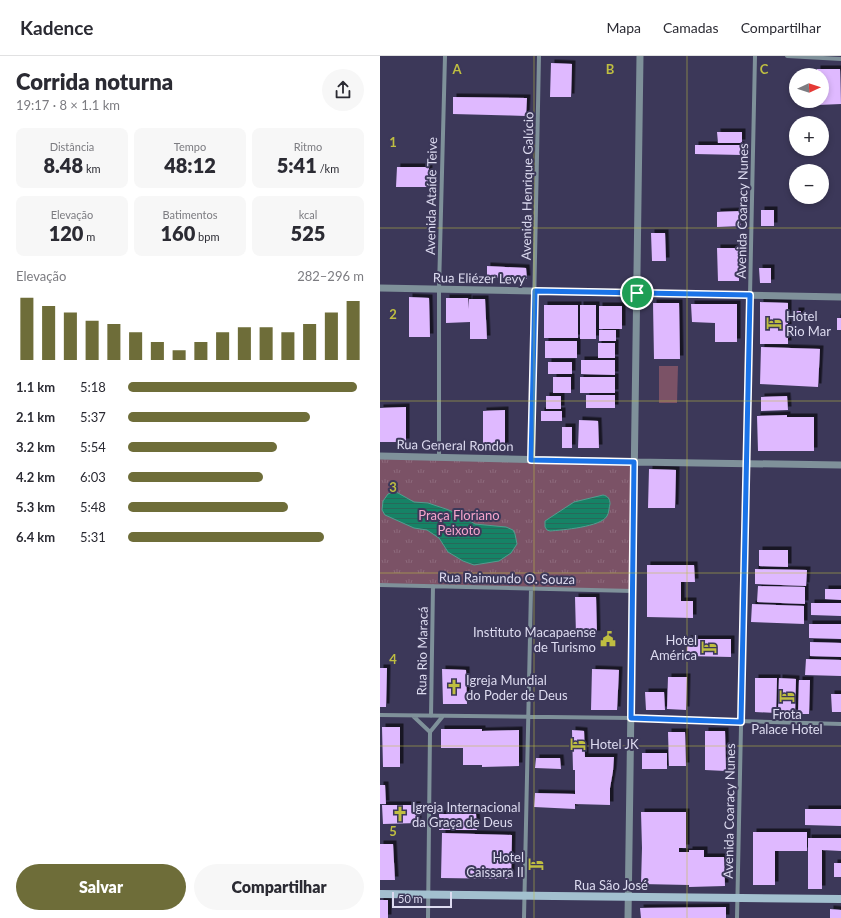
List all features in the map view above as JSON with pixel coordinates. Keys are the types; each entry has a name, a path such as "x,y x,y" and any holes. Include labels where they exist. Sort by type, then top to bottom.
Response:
{"main road":[{"name":"Rua São José","path":"380,894 841,899"}],"street":[{"name":"Avenida Ataíde Teive","path":"439,457 439,289 444,56"},
{"name":"Avenida Henrique Galúcio","path":"531,460 539,56"},
{"path":"628,918 640,56"},
{"name":"Avenida Coaracy Nunes","path":"737,918 755,56"},
{"path":"787,56 841,59"},
{"name":"Rua Eliézer Levy","path":"380,288 841,297"},
{"name":"Rua General Rondon","path":"380,456 746,464 841,464"},
{"name":"Rua Raimundo O. Souza","path":"380,585 633,591"},
{"name":"Rua Rio Maracá","path":"431,716 433,586"},
{"path":"524,918 531,589"},
{"path":"380,715 631,718 841,724"},
{"path":"413,716 430,732"},
{"path":"428,918 430,732 443,716"}],"green space":[{"path":"659,366 678,366 677,403 659,403"},
{"name":"Praça Floriano Peixoto","path":"380,456 634,462 633,591 380,585"}],"shaded area":[{"path":"393,492 398,493 414,502 428,503 459,514 475,524 506,527 513,530 517,544 511,553 499,561 474,565 463,561 448,552 439,538 427,530 414,528 385,515 382,510 383,501 388,494"},
{"path":"603,495 608,498 610,504 608,515 603,520 597,523 572,529 550,531 545,527 545,521 574,502"}],"building":[{"path":"551,63 572,64 571,97 550,97"},
{"path":"829,69 840,69 841,104 829,105"},
{"path":"453,97 527,98 526,116 453,114"},
{"path":"717,132 742,132 742,143 718,143"},
{"path":"695,145 741,145 742,155 695,154"},
{"path":"397,167 429,167 428,187 396,187"},
{"path":"761,210 774,210 774,226 761,226"},
{"path":"741,211 741,226 717,227 717,212"},
{"path":"651,233 665,233 666,261 652,261"},
{"path":"717,248 739,248 739,281 718,281"},
{"path":"487,266 526,268 527,279 487,277"},
{"path":"759,268 771,268 771,283 760,283"},
{"path":"409,297 429,298 430,337 409,337"},
{"path":"446,298 468,298 469,309 469,299 485,299 487,339 470,339 470,322 446,323"},
{"name":"Hotel Rio Mar","path":"760,302 788,303 788,344 760,344"},
{"path":"653,303 679,303 680,359 654,359"},
{"path":"691,304 737,304 737,342 715,342 715,323 692,322"},
{"path":"544,305 578,305 578,338 544,338"},
{"path":"580,305 596,305 596,339 580,339"},
{"path":"599,306 622,306 622,329 599,329"},
{"path":"795,311 801,311 801,320 795,322"},
{"path":"837,318 841,318 841,330 837,330"},
{"path":"599,330 616,330 616,341 599,341"},
{"path":"545,341 577,341 577,358 545,358"},
{"path":"598,343 615,343 615,358 598,358"},
{"path":"761,347 820,349 818,387 760,384"},
{"path":"581,360 615,360 615,375 581,374"},
{"path":"548,362 572,362 572,374 548,374"},
{"path":"553,377 571,377 571,393 553,393"},
{"path":"580,377 615,377 615,393 580,393"},
{"path":"586,395 615,395 615,408 586,408"},
{"path":"546,396 561,396 561,409 546,409"},
{"path":"787,396 788,410 761,411 761,397"},
{"path":"406,407 406,442 380,442 380,408"},
{"path":"505,410 505,449 483,448 483,411"},
{"path":"541,411 562,411 562,421 541,421"},
{"path":"787,415 787,417 814,417 814,451 758,451 757,416"},
{"path":"579,420 598,421 599,448 578,448"},
{"path":"562,427 572,427 572,448 562,448"},
{"path":"649,469 676,470 675,508 648,508"},
{"path":"759,550 788,550 788,567 759,566"},
{"path":"647,565 694,565 695,582 681,582 681,601 693,601 693,618 647,617"},
{"path":"755,569 807,570 806,586 755,584"},
{"path":"758,586 805,587 805,604 757,602"},
{"path":"825,589 841,589 841,600 825,599"},
{"path":"575,597 596,597 597,634 576,635"},
{"path":"811,603 841,603 841,616 811,615"},
{"path":"752,604 804,606 804,624 751,622"},
{"path":"809,624 841,624 841,639 809,638"},
{"name":"Hotel América","path":"687,639 731,639 731,657 687,656"},
{"path":"810,642 841,643 841,657 810,656"},
{"path":"806,659 841,660 841,676 805,675"},
{"path":"380,668 387,668 386,707 380,707"},
{"name":"Igreja Mundial do Poder de Deus","path":"442,669 466,670 467,704 443,704"},
{"path":"592,669 619,670 617,710 591,710"},
{"path":"668,677 687,677 686,710 667,709"},
{"path":"755,678 777,678 776,713 755,712"},
{"name":"Frota Palace Hotel","path":"779,678 796,679 795,713 778,713"},
{"path":"799,680 810,680 809,714 798,714"},
{"path":"645,692 664,692 665,710 646,710"},
{"path":"831,694 841,694 841,712 832,712"},
{"path":"382,727 400,727 400,767 383,767"},
{"path":"441,729 482,729 482,731 519,730 519,766 482,767 482,765 463,765 463,748 441,748"},
{"path":"572,730 584,731 585,757 614,757 610,788 610,805 575,804 575,809 534,807 535,793 575,794"},
{"path":"705,731 725,731 726,771 705,770"},
{"path":"668,732 685,732 686,766 669,766"},
{"path":"642,753 667,753 667,769 642,769"},
{"path":"536,758 560,758 561,769 535,768"},
{"path":"380,785 385,785 386,804 380,804"},
{"name":"Igreja Internacional da Graça de Deus","path":"382,805 417,805 418,823 383,824"},
{"path":"805,809 841,809 841,826 805,825"},
{"path":"641,812 686,812 686,848 679,848 679,852 704,850 704,857 724,857 725,886 689,887 689,885 641,884"},
{"path":"439,814 476,814 477,830 439,830"},
{"path":"753,832 807,832 807,851 775,851 775,885 753,885"},
{"path":"442,833 512,835 511,879 441,878"},
{"path":"808,838 841,838 841,851 822,850 822,889 808,889"},
{"path":"380,844 393,844 395,880 380,880"},
{"path":"834,863 841,863 841,877 834,877"},
{"path":"380,900 388,900 388,918 380,918"},
{"path":"726,907 726,918 641,918 640,908"},
{"path":"830,909 841,910 841,918 830,918"}],"place":[{"name":"Hotel Rio Mar","path":"774,323"},
{"name":"Instituto Macapaense de Turismo","path":"608,639"},
{"name":"Hotel América","path":"709,647"},
{"name":"Igreja Mundial do Poder de Deus","path":"454,687"},
{"name":"Frota Palace Hotel","path":"787,696"},
{"name":"Hotel JK","path":"578,744"},
{"name":"Igreja Internacional da Graça de Deus","path":"400,814"},
{"name":"Hotel Caissara II","path":"536,864"}],"route":[{"path":"535,291 637,293 750,295 741,722 631,718 634,462 531,460 535,291"}]}
